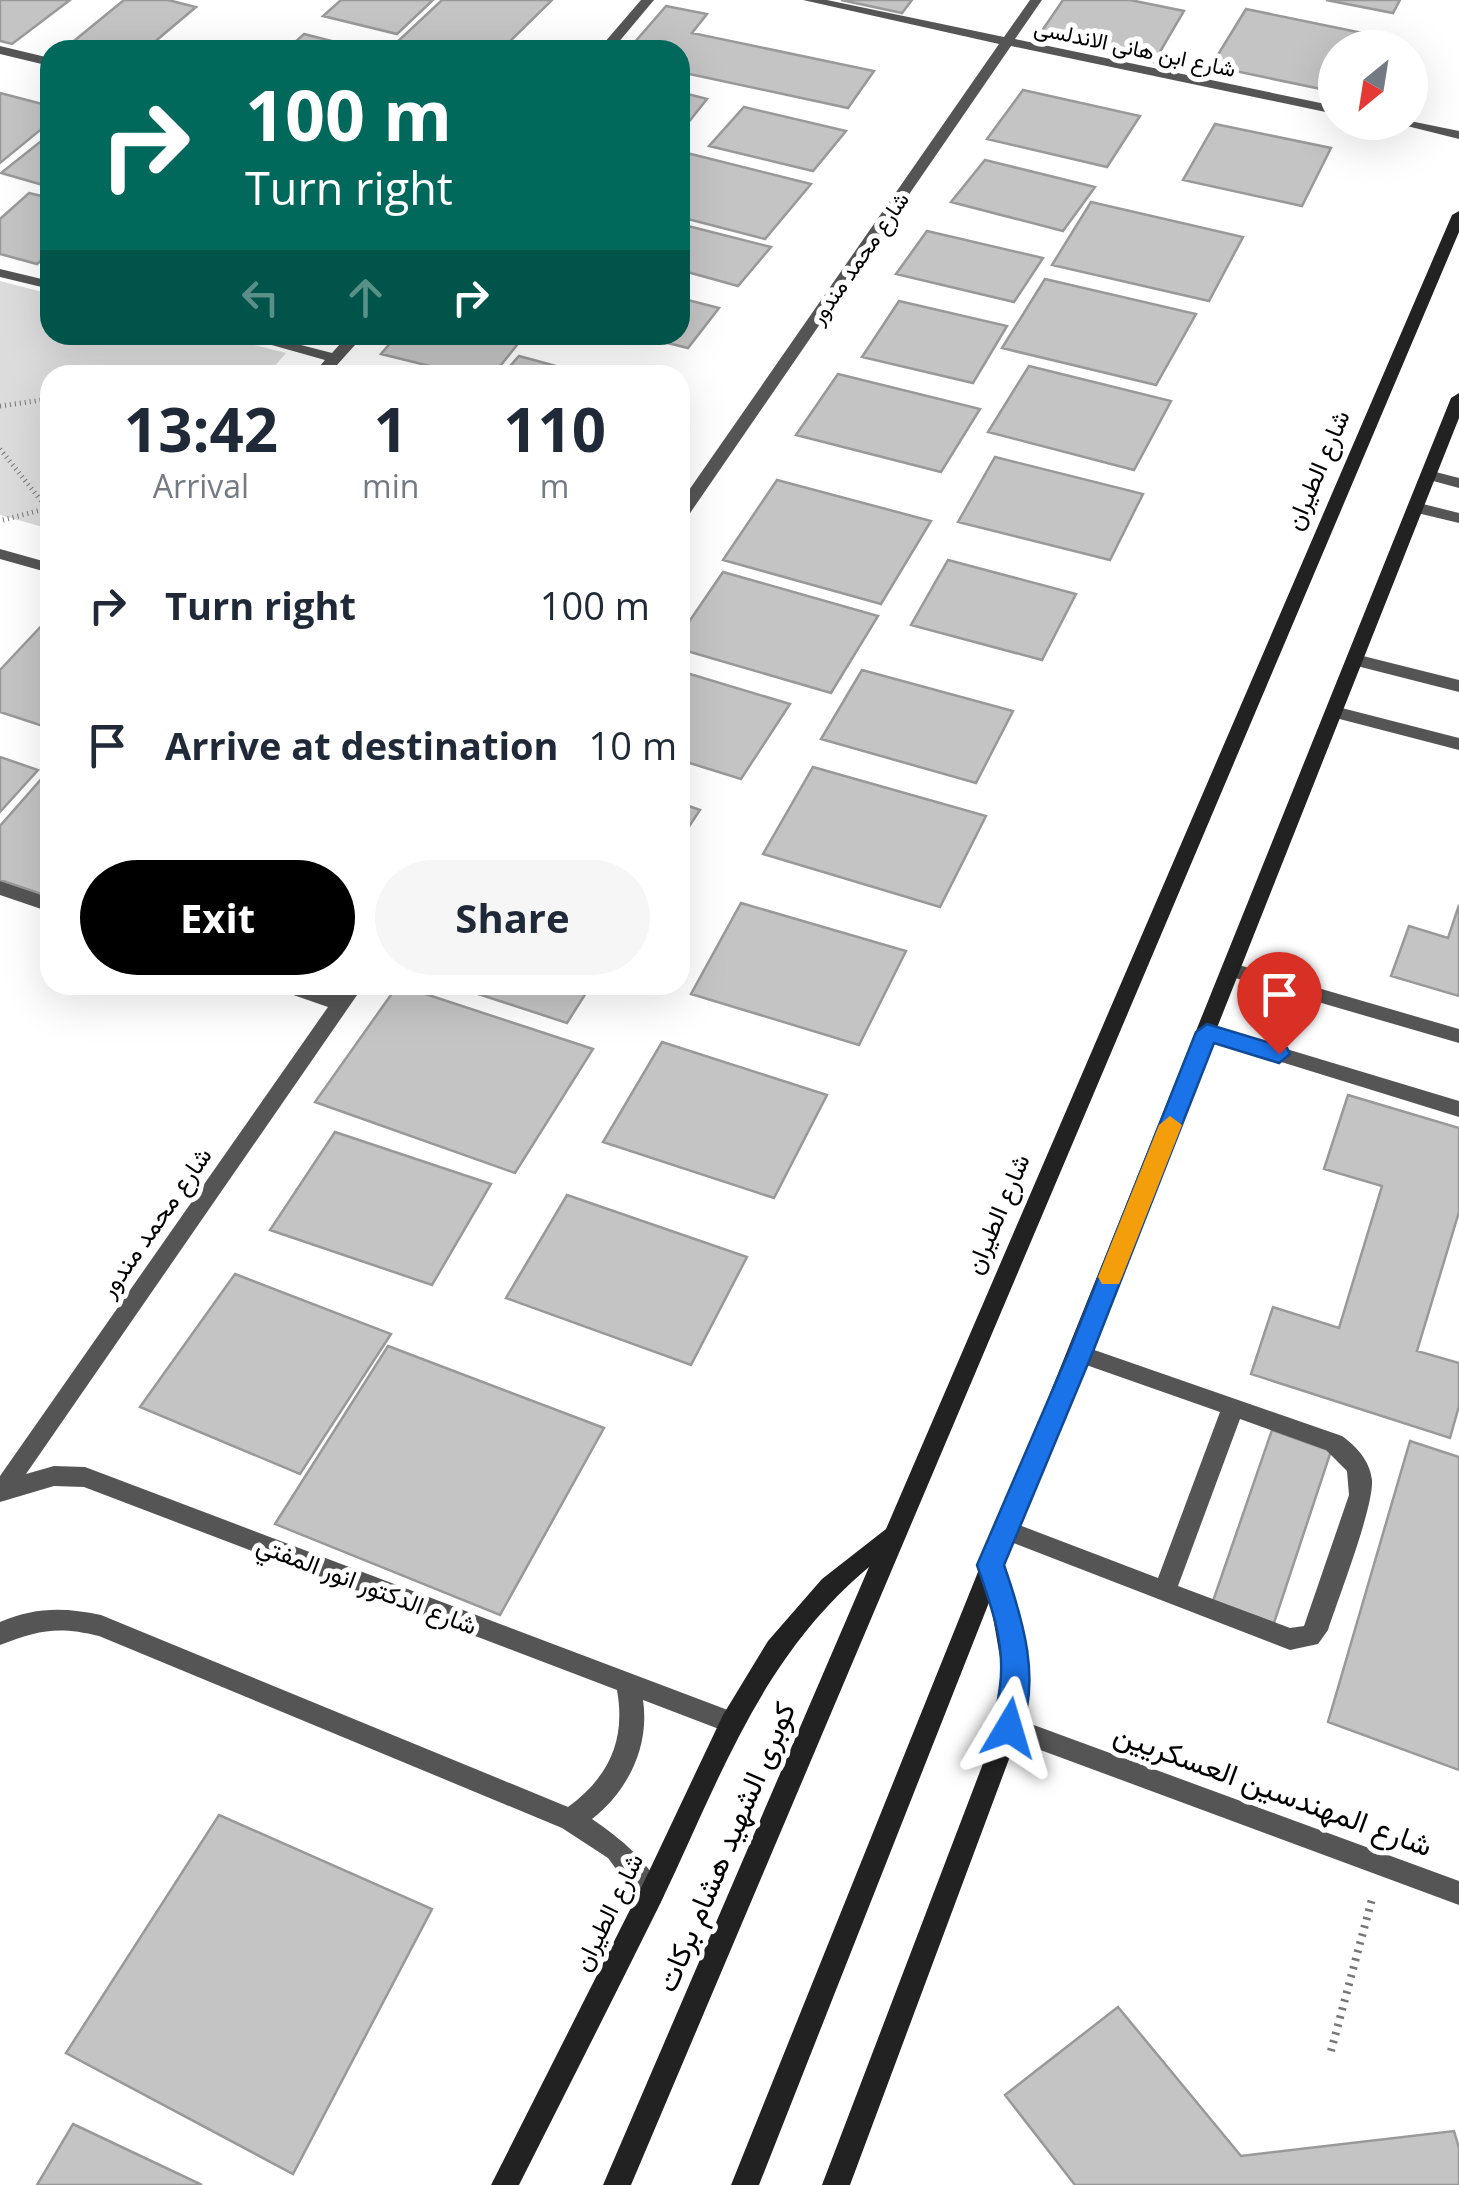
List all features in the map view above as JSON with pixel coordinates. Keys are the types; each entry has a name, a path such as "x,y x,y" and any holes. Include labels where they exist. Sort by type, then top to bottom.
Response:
{"main road":[{"name":"شارع الطيران","path":"505,2185 651,1895 732,1722 776,1649 797,1624 830,1586 893,1534 1459,215"},
{"path":"745,2185 1459,398"},
{"name":"كوبرى الشهيد هشام بركات","path":"617,2185 893,1534"},
{"path":"836,2185 1009,1728 1015,1672 1009,1617 990,1565"}],"street":[{"path":"614,40 648,0"},
{"name":"شارع ابن هانى الاندلسى","path":"809,0 1318,106"},
{"name":"شارع محمد مندور","path":"690,502 1036,0"},
{"path":"0,50 40,60"},
{"path":"1428,129 1459,136"},
{"path":"0,273 40,283"},
{"path":"284,345 335,358"},
{"path":"329,365 347,345"},
{"path":"1428,475 1459,482"},
{"path":"1416,507 1459,518"},
{"path":"0,554 40,565"},
{"path":"1355,660 1459,686"},
{"path":"1334,712 1459,744"},
{"path":"0,888 40,902"},
{"path":"1232,970 1459,1036"},
{"path":"315,995 341,1004"},
{"name":"شارع محمد مندور","path":"1,1492 347,995"},
{"path":"1207,1032 1459,1109"},
{"path":"1006,1530 1290,1639 1310,1636 1316,1630 1360,1495 1362,1476 1353,1457 1334,1444 1080,1354"},
{"path":"1164,1593 1233,1408"},
{"name":"شارع الدكتور انور المفتي","path":"1,1492 54,1476 85,1476 628,1686 732,1722"},
{"path":"0,1634 32,1618 66,1617 101,1626 570,1820 618,1850 651,1895"},
{"path":"570,1820 604,1794 626,1761 634,1710 628,1686"},
{"name":"شارع المهندسين العسكريين","path":"1009,1728 1459,1893"}],"path":[{"path":"0,406 40,400"},
{"path":"0,449 40,497"},
{"path":"0,521 40,510"},
{"path":"1332,2051 1381,1864"}],"shaded area":[{"path":"0,281 40,291 40,345 254,345 286,353 276,365 40,365 40,526 0,515"}],"building":[{"path":"0,0 70,0 12,44 0,41"},
{"path":"124,0 168,0 196,7 157,40 75,40"},
{"path":"341,0 433,0 397,34 323,16"},
{"path":"442,0 552,0 511,40 399,40"},
{"path":"841,0 912,0 902,13"},
{"path":"1063,0 1130,0 1184,11 1154,62 1037,38"},
{"path":"1326,0 1400,0 1393,13"},
{"path":"666,6 707,14 692,33 874,71 848,108 690,74 690,40 637,40"},
{"path":"1246,9 1348,30 1318,30 1318,88 1211,66"},
{"path":"304,34 328,40 297,40"},
{"path":"1023,90 1140,116 1107,167 987,139"},
{"path":"0,93 40,103 40,130 0,163"},
{"path":"690,95 707,99 690,120"},
{"path":"744,107 846,131 813,171 709,146"},
{"path":"1215,124 1331,148 1302,206 1183,180"},
{"path":"40,142 40,184 1,173"},
{"path":"690,154 811,184 765,239 690,220"},
{"path":"985,160 1095,187 1063,231 951,202"},
{"path":"29,193 40,196 40,261 37,264 0,254 0,219"},
{"path":"1091,202 1243,237 1209,301 1052,265"},
{"path":"690,227 771,247 738,286 690,273"},
{"path":"927,231 1043,258 1014,302 896,274"},
{"path":"1045,279 1196,314 1156,385 1002,348"},
{"path":"690,301 719,308 688,348 676,345 690,345"},
{"path":"899,301 1007,326 973,383 862,357"},
{"path":"389,345 517,345 501,365 426,365 381,354"},
{"path":"519,356 552,365 511,365"},
{"path":"1029,366 1171,401 1134,470 988,432"},
{"path":"838,374 980,409 941,472 796,435"},
{"path":"995,457 1143,494 1110,560 958,522"},
{"path":"777,480 931,521 881,604 723,560"},
{"path":"948,560 1076,594 1042,660 911,625"},
{"path":"723,572 878,616 831,693 690,652 690,620"},
{"path":"40,627 40,725 0,712 0,670"},
{"path":"862,670 1013,711 976,783 821,739"},
{"path":"690,674 790,704 741,779 690,763"},
{"path":"0,757 38,770 0,812"},
{"path":"813,767 986,816 940,907 763,854"},
{"path":"40,780 40,894 0,880 0,826"},
{"path":"690,806 700,810 690,825"},
{"path":"741,903 906,951 859,1045 691,994"},
{"path":"1459,905 1459,996 1391,976 1409,926 1448,938"},
{"path":"391,995 428,995 593,1049 515,1173 315,1102"},
{"path":"482,995 585,995 567,1023"},
{"path":"662,1042 827,1095 774,1198 603,1142"},
{"path":"1348,1095 1459,1128 1459,1212 1417,1351 1459,1363 1459,1406 1450,1438 1251,1374 1273,1307 1339,1328 1382,1186 1324,1169"},
{"path":"335,1132 491,1184 432,1285 270,1230"},
{"path":"567,1195 747,1257 691,1365 506,1298"},
{"path":"235,1274 391,1334 300,1474 140,1407"},
{"path":"388,1346 604,1428 500,1615 275,1524"},
{"path":"1272,1430 1331,1451 1274,1623 1213,1601"},
{"path":"1410,1441 1459,1457 1459,1770 1328,1722"},
{"path":"219,1815 432,1909 293,2174 66,2053"},
{"path":"1118,2007 1241,2156 1454,2131 1459,2148 1459,2185 1075,2185 1005,2095"},
{"path":"73,2124 202,2185 37,2185"}],"slow traffic":[{"path":"1110,1277 1170,1125"}],"route":[{"path":"1009,1728 1015,1672 1009,1617 990,1565 1080,1354 1207,1032 1279,1054"}]}
